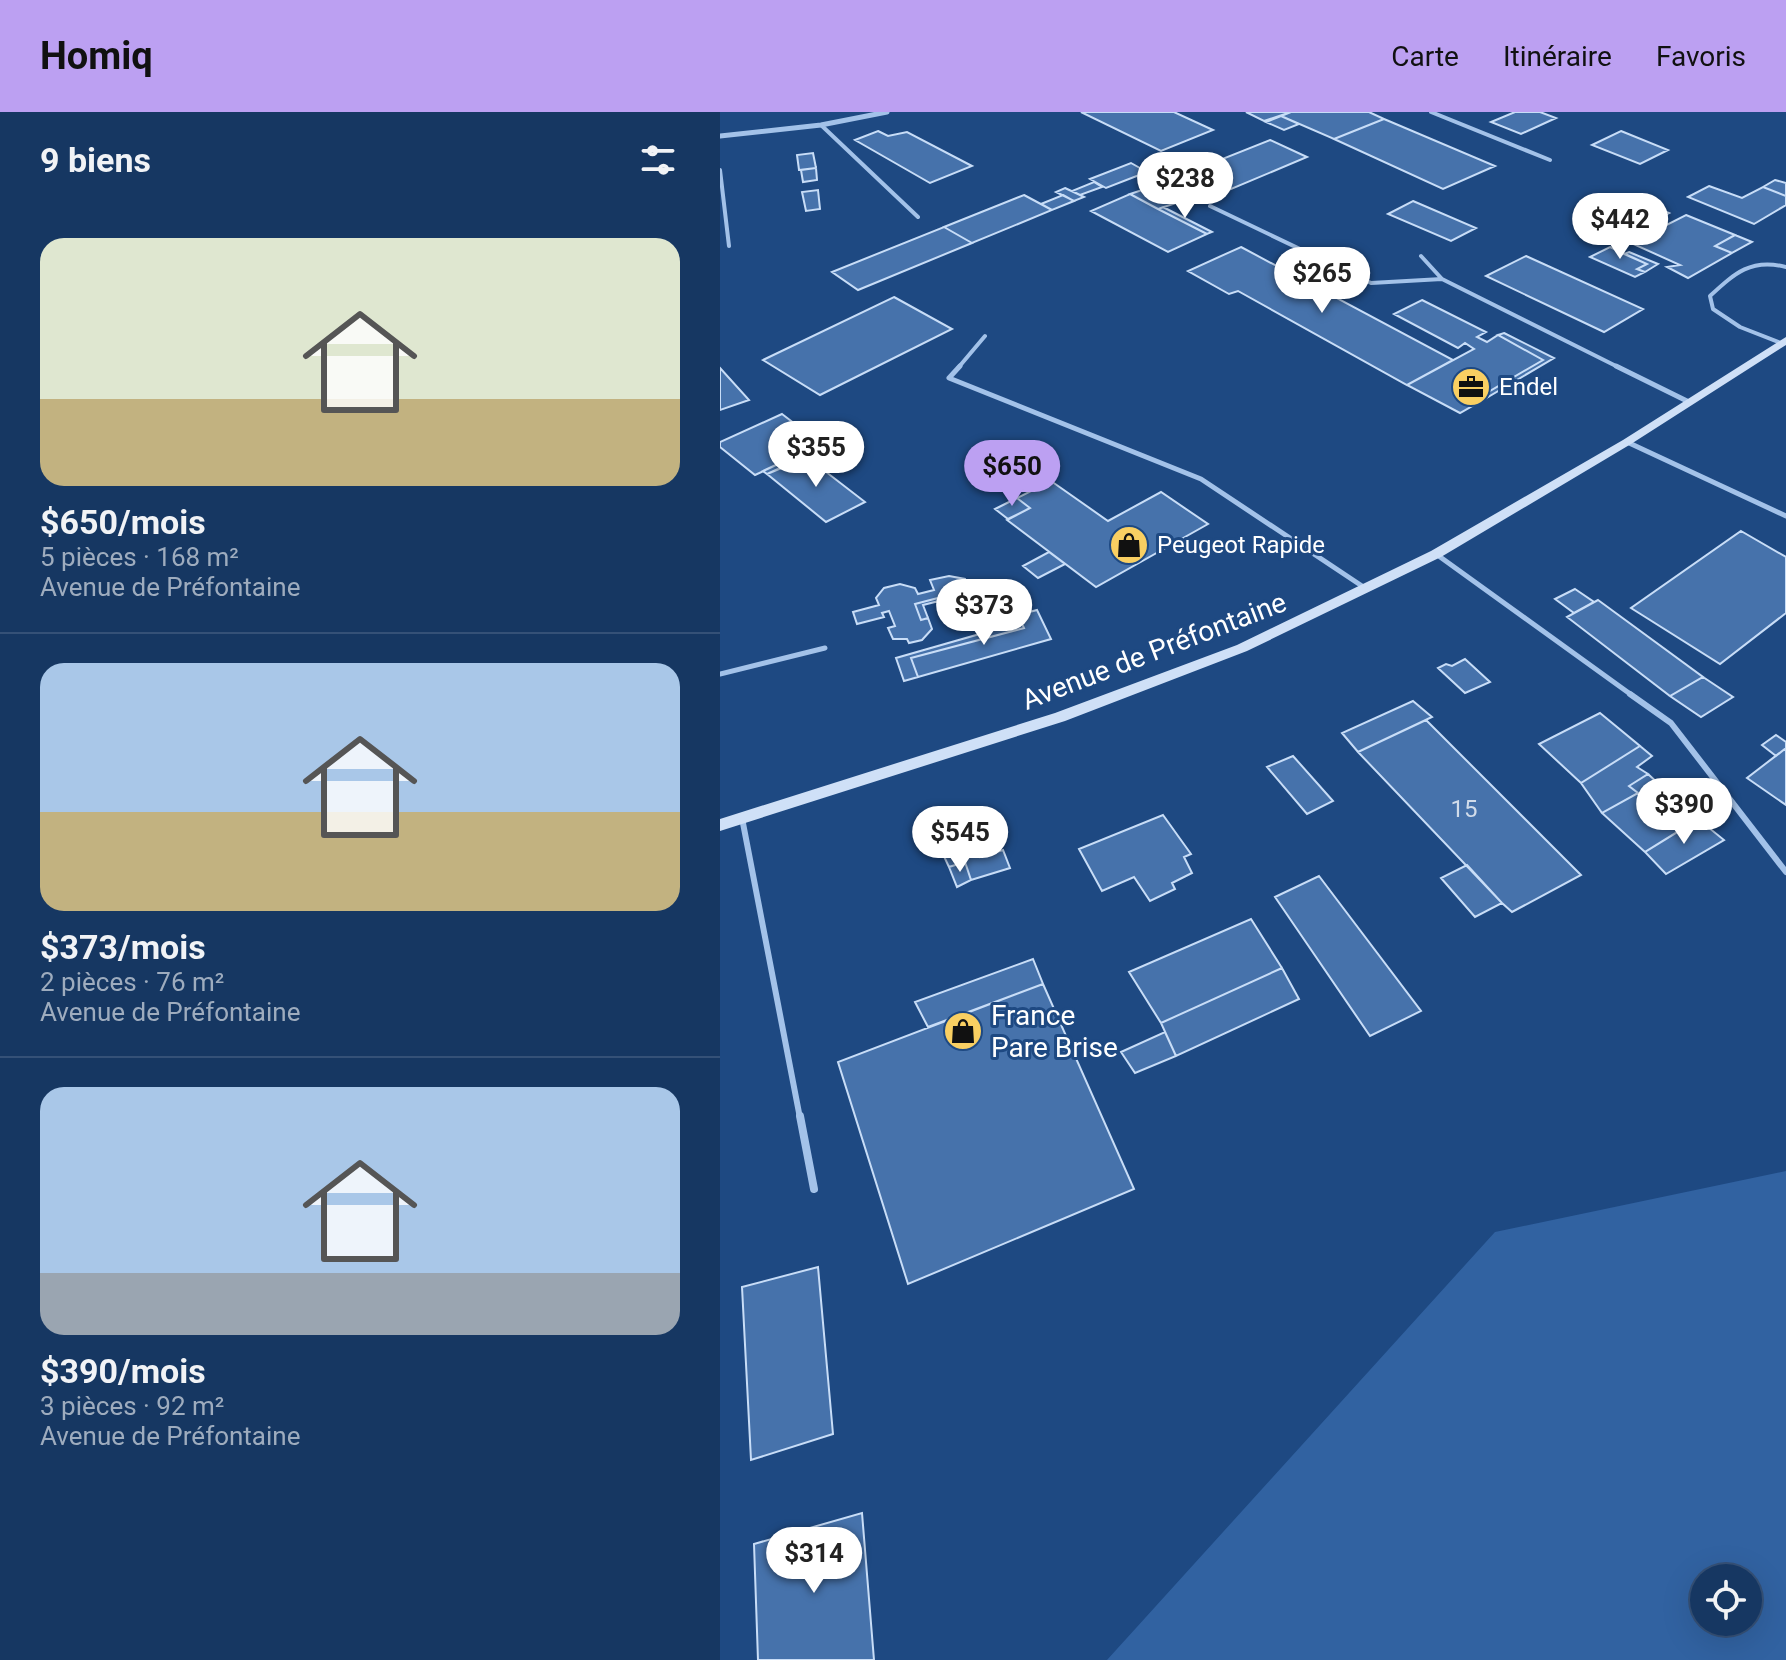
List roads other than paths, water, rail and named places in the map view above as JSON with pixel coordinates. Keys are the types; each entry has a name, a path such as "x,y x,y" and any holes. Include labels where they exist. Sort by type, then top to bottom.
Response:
{"main road":[{"name":"Avenue de Préfontaine","path":"720,825 1060,717 1242,648 1436,554 1627,442 1784,341"}],"street":[{"path":"720,136 821,125 887,112"}],"lane":[{"path":"1431,112 1550,160"},
{"path":"821,125 918,217"},
{"path":"720,170 729,246"},
{"path":"1210,206 1371,283 1442,279"},
{"path":"1421,256 1442,279 1689,402"},
{"path":"1784,341 1740,327 1713,309 1710,296 1743,268 1766,260 1786,267"},
{"path":"985,336 949,378 1201,479 1365,588"},
{"path":"1627,442 1786,516"},
{"path":"1436,554 1671,723 1786,872"},
{"path":"720,674 825,648"},
{"path":"742,818 814,1189"}],"place":[{"name":"Endel","path":"1471,387"},
{"name":"Peugeot Rapide","path":"1129,545"},
{"name":"France Pare Brise","path":"963,1031"}]}
